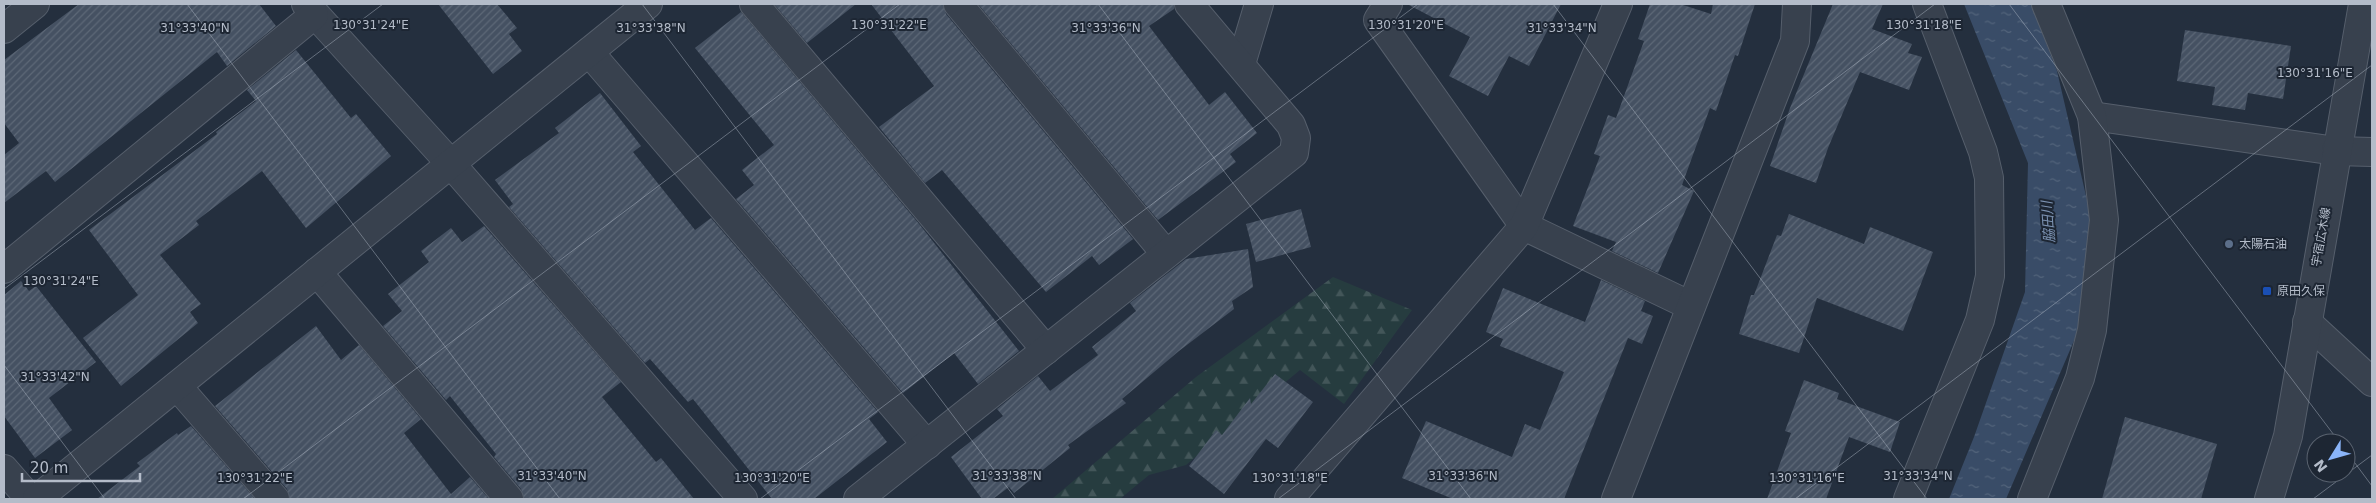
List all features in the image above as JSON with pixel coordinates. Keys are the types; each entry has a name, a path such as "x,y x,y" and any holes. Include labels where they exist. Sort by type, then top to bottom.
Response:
{"street":[{"path":"4,29 35,4"},
{"path":"37,499 648,4"},
{"path":"754,4 1046,350"},
{"path":"958,4 1166,254"},
{"path":"858,499 1294,152 1296,138 1291,126 1189,4"},
{"path":"1241,64 1259,4"},
{"path":"1388,4 1378,20 1524,226 1691,306"},
{"path":"1289,499 1524,226 1618,4"},
{"path":"1616,499 1795,41 1797,4"},
{"path":"1908,499 1980,320 1990,276 1989,178 1983,152 1927,4"},
{"path":"2032,499 2080,378 2092,330 2104,220 2092,116 2046,4"},
{"name":"宇宿広木線","path":"2269,499 2288,436 2336,152 2364,4"},
{"path":"4,269 310,9 451,164 743,499"},
{"path":"589,52 927,445"},
{"path":"2092,116 2336,152 2372,152"},
{"path":"317,272 509,499"},
{"path":"2307,322 2372,382"},
{"path":"177,386 276,499"},
{"path":"4,469 30,499"}],"green space":[{"path":"1333,277 1412,310 1344,404 1300,370 1186,465 1149,475 1120,499 1052,499 1196,377"}],"water":[{"name":"脇田川","path":"1964,4 2031,4 2057,71 2093,226 2082,322 2006,499 1949,499 1974,437 2025,292 2028,163"}],"building":[{"path":"79,4 259,4 276,26 227,66 217,52 55,182 46,171 4,203 4,155 19,143 4,123 4,60"},
{"path":"438,4 497,4 517,28 509,34 522,51 493,74"},
{"path":"774,4 856,4 807,43"},
{"path":"871,4 943,4 946,14 1133,239 1099,265 1092,256 1046,292 942,170 925,183 879,127 934,86"},
{"path":"978,4 1174,4 1174,9 1149,26 1209,105 1225,92 1257,133 1230,154 1236,162 1158,220"},
{"path":"1407,4 1561,4 1529,66 1509,56 1488,96 1449,76 1470,37"},
{"path":"1650,4 1680,4 1711,14 1713,4 1755,4 1738,56 1735,55 1716,111 1710,108 1682,185 1694,191 1658,273 1612,251 1616,242 1573,226 1600,156 1594,154 1608,115 1616,118 1644,41 1638,39"},
{"path":"1833,4 1883,4 1872,29 1912,44 1908,53 1922,57 1909,90 1860,72 1828,148 1816,183 1770,166 1790,108"},
{"path":"741,12 920,225 1019,351 978,384 954,353 903,393 736,199 754,185 742,170 774,145 695,48"},
{"path":"2185,30 2291,46 2283,99 2248,93 2245,110 2212,105 2215,87 2177,81"},
{"path":"296,50 351,118 356,114 391,156 306,228 262,171 196,221 199,225 160,255 201,304 190,312 198,323 121,386 83,338 138,295 89,230 217,134 216,132 256,101 247,90"},
{"path":"600,93 641,146 633,152 695,230 711,218 878,412 869,419 887,442 814,499 772,499 693,399 688,402 650,359 645,363 509,207 513,204 495,180 559,133 555,128"},
{"path":"1301,209 1311,247 1256,262 1246,224"},
{"path":"1789,214 1864,244 1870,227 1933,252 1903,331 1817,298 1799,353 1739,334 1751,295 1754,295 1777,235 1781,236"},
{"path":"484,226 621,382 602,397 656,462 661,458 694,499 524,499 521,489 494,457 496,454 450,396 446,400 383,326 402,311 388,294 429,262 421,251 451,228 462,242"},
{"path":"1248,249 1253,287 1232,301 1234,309 1179,351 1122,399 1126,403 1068,445 1070,448 1014,493 1009,487 993,499 982,499 951,457 1003,416 997,409 1038,376 1050,391 1098,355 1092,347 1136,311 1130,303 1186,259"},
{"path":"1601,280 1645,301 1641,311 1653,316 1642,344 1628,338 1564,499 1453,499 1402,478 1426,421 1512,457 1525,424 1540,430 1564,372 1500,346 1503,339 1486,332 1503,288 1585,322"},
{"path":"21,281 29,291 36,286 96,362 49,398 72,430 35,458 4,416 4,295"},
{"path":"316,326 341,360 359,345 421,419 404,433 451,494 470,477 489,499 290,499 287,489 215,406"},
{"path":"1275,374 1313,402 1278,448 1266,439 1224,494 1189,466 1216,430 1222,435 1250,398 1251,404"},
{"path":"1804,380 1839,393 1837,399 1900,422 1890,452 1849,437 1826,499 1767,499 1791,433 1785,431"},
{"path":"2125,417 2217,444 2201,499 2102,499"},
{"path":"191,426 255,499 97,499 140,466 137,463 177,433 178,435"}],"place":[{"name":"太陽石油","path":"2229,244"},
{"name":"原田久保","path":"2267,291"}]}
